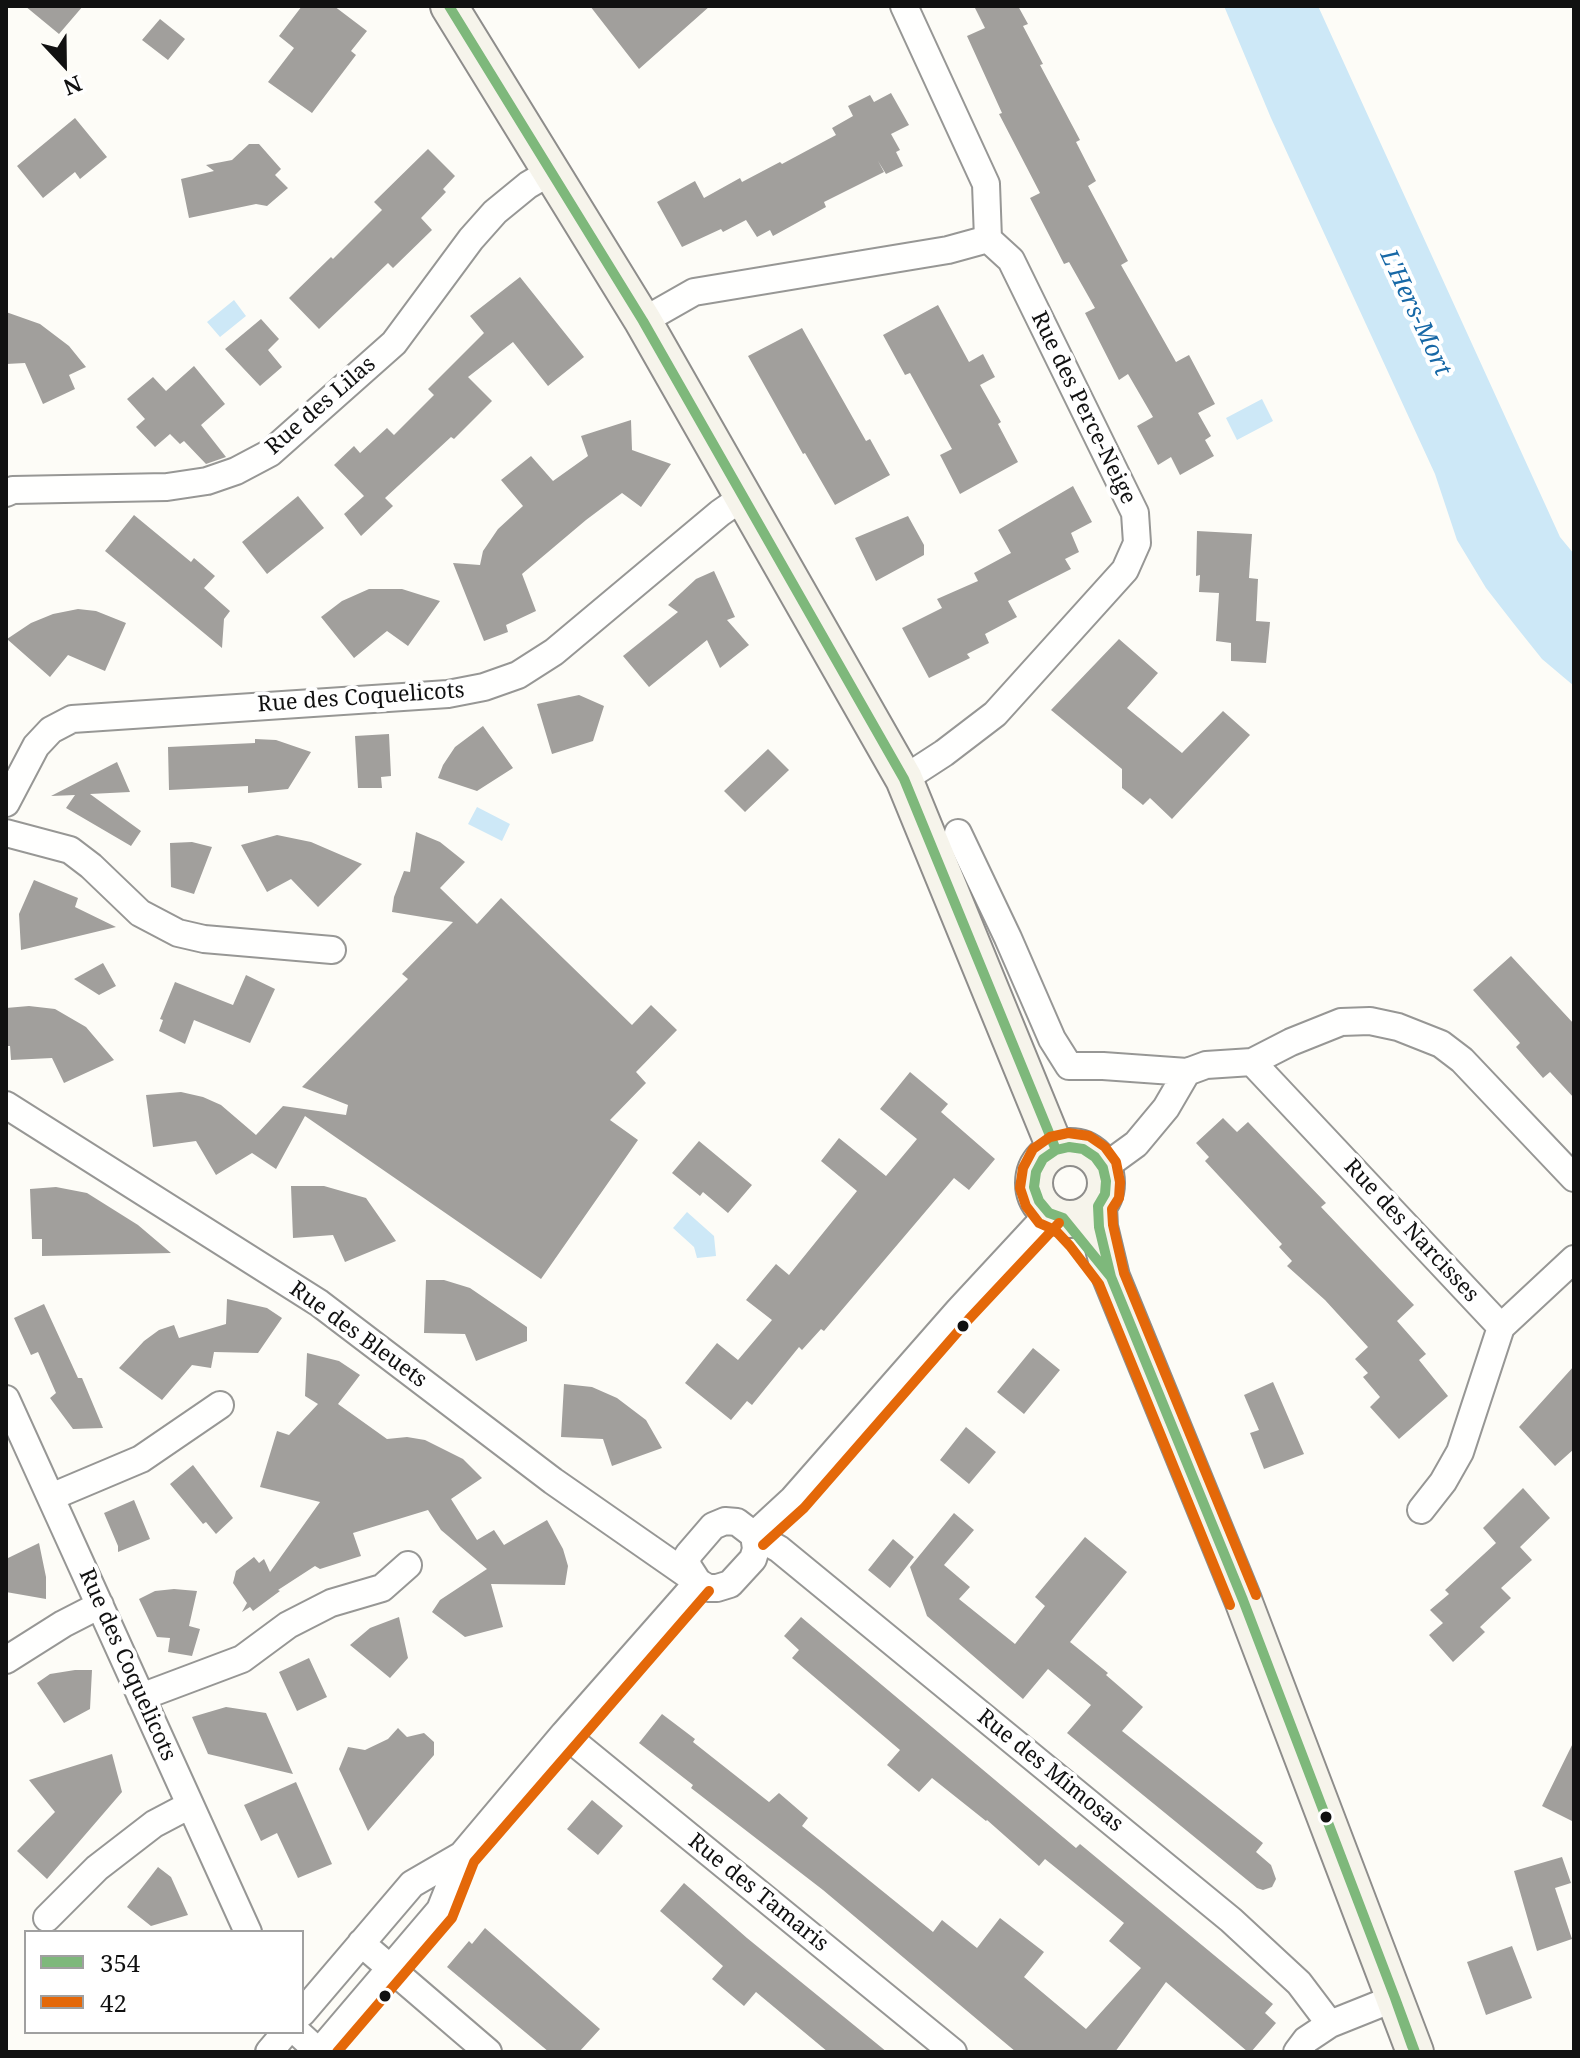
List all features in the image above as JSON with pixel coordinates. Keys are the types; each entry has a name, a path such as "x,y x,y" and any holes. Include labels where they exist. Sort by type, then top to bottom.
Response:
{"main road":[{"path":"449,6 643,321 904,779 1056,1150"},
{"path":"1056,1216 1076,1219 1088,1214 1098,1206 1105,1194 1103,1168 1095,1157 1083,1149 1069,1147 1056,1150 1043,1159 1036,1172 1034,1187 1039,1201 1056,1216 1081,1237 1111,1277"},
{"path":"1098,1206 1099,1227 1111,1277 1243,1600 1415,2052"}],"street":[{"path":"643,321 694,292 948,250 988,239 986,184 904,6"},
{"name":"Rue des Lilas","path":"8,489 167,487 207,481 236,471 270,453 394,343 471,239 495,212 528,185 552,171"},
{"name":"Rue des Perce-Neige","path":"904,779 995,714 1125,570 1137,543 1135,513 1011,260 988,239"},
{"name":"Rue des Coquelicots","path":"6,803 36,746 51,730 72,719 448,694 484,687 518,675 554,652 743,497"},
{"path":"6,833 70,850 140,913 178,933 204,939 332,950"},
{"path":"958,833 1052,1039 1069,1066 1187,1072 1206,1065 1252,1062 1341,1022 1370,1021 1398,1027 1441,1044 1462,1060 1574,1178"},
{"name":"Rue des Narcisses","path":"1252,1062 1501,1327"},
{"path":"1103,1168 1136,1144 1155,1123 1187,1072"},
{"name":"Rue des Bleuets","path":"6,1105 319,1303 553,1481 698,1582"},
{"path":"754,1535 793,1499 950,1320 1056,1216"},
{"path":"1421,1510 1443,1482 1460,1452 1501,1327 1574,1259"},
{"name":"Rue des Coquelicots","path":"6,1399 12,1426 51,1497 247,1930"},
{"path":"51,1497 141,1459 220,1405"},
{"path":"725,1521 737,1522 754,1535 756,1549 753,1559 730,1584 708,1588 698,1582 687,1565 688,1555 713,1526 725,1521"},
{"name":"Rue des Mimosas","path":"754,1535 779,1549 1231,1920 1299,1983 1330,2024"},
{"path":"141,1697 242,1659 288,1625 331,1603 382,1588 408,1565"},
{"path":"299,2034 319,2052 440,1910 462,1855 698,1582"},
{"path":"6,1660 100,1605"},
{"name":"Rue des Tamaris","path":"564,1734 953,2052"},
{"path":"47,1918 97,1868 154,1824 190,1805"},
{"path":"304,2011 412,1884 462,1855"},
{"path":"361,1943 488,2052"},
{"path":"1297,2052 1306,2040 1330,2024 1395,1998"},
{"path":"269,2052 284,2034"}],"water":[{"name":"L'Hers-Mort","path":"1224,6 1318,6 1560,537 1574,554 1574,686 1542,659 1486,588 1457,540 1435,474 1271,118"},
{"path":"234,300 246,316 220,337 207,322"},
{"path":"1262,399 1273,421 1237,440 1226,418"},
{"path":"477,807 510,824 502,841 468,824"},
{"path":"687,1212 714,1236 716,1256 697,1258 694,1247 673,1228"}],"building":[{"path":"25,6 83,6 59,34"},
{"path":"302,6 334,6 367,31 351,51 356,55 312,113 268,82 294,48 279,36"},
{"path":"590,6 710,6 639,69"},
{"path":"974,6 1018,6 1028,24 1023,26 1043,64 1040,65 1080,140 1076,142 1096,181 1088,186 1128,261 1121,265 1176,362 1189,355 1215,404 1198,413 1211,436 1205,440 1214,456 1180,475 1171,457 1158,465 1137,426 1153,417 1128,374 1119,380 1085,313 1095,308 1069,262 1064,264 1030,198 1040,193 999,114 1002,113 967,36 985,28"},
{"path":"160,19 185,39 168,60 142,40"},
{"path":"891,93 909,125 891,134 900,150 896,152 903,166 886,174 878,161 884,172 824,202 826,207 773,236 770,230 757,237 746,220 682,247 657,202 695,181 704,198 740,178 742,182 780,162 782,164 836,135 832,128 853,116 848,106 870,95 874,102"},
{"path":"75,118 107,157 80,179 75,172 43,198 17,166"},
{"path":"249,144 259,144 281,169 275,175 288,188 267,206 256,204 189,218 181,179 214,171 206,165 232,160"},
{"path":"428,149 455,176 443,189 446,192 421,218 432,230 393,268 388,263 319,329 289,298 382,210 374,202"},
{"path":"520,277 584,357 548,386 513,342 468,377 492,401 454,439 451,437 385,498 393,506 361,536 344,514 364,496 334,465 354,446 360,453 387,428 394,435 434,395 428,389 484,333 470,316"},
{"path":"938,305 969,362 983,354 995,377 980,385 1001,422 998,424 1018,462 960,494 940,455 952,449 910,373 905,375 883,335"},
{"path":"6,312 40,324 69,346 86,367 69,375 75,389 43,404 25,363 6,364"},
{"path":"261,319 279,339 268,350 282,367 260,386 225,349"},
{"path":"802,328 866,441 870,439 890,475 835,505 748,356"},
{"path":"194,366 225,404 201,425 226,457 206,464 184,441 180,444 170,434 155,447 136,427 145,419 127,399 153,377 166,391"},
{"path":"631,420 632,450 671,464 641,507 622,493 522,574 536,611 506,625 508,632 484,641 453,563 480,565 483,551 498,529 523,506 501,480 531,456 553,481 588,456 581,436"},
{"path":"1073,486 1092,522 1071,533 1079,552 1065,559 1071,569 1008,601 1017,617 985,634 989,643 967,654 970,658 929,678 902,628 942,608 937,599 978,581 974,573 1011,553 998,530"},
{"path":"298,496 324,528 267,574 242,542"},
{"path":"134,515 191,562 194,558 215,576 204,588 230,611 224,619 222,648 105,551"},
{"path":"908,516 924,545 924,555 876,581 855,538"},
{"path":"1197,531 1252,534 1249,578 1258,579 1256,621 1270,622 1266,663 1231,661 1231,643 1216,641 1219,593 1199,592 1200,575 1196,576"},
{"path":"714,571 735,617 727,620 749,645 720,668 707,640 649,687 623,656 678,612 668,605 696,579"},
{"path":"369,589 402,589 440,601 408,646 387,631 354,658 321,617 342,601"},
{"path":"78,609 96,611 126,623 105,671 68,655 50,677 7,639 31,623"},
{"path":"1119,639 1158,673 1127,708 1182,753 1223,711 1250,735 1172,819 1150,798 1143,805 1122,788 1122,769 1051,710"},
{"path":"579,695 604,706 593,741 552,754 537,704"},
{"path":"483,726 513,768 477,791 438,778 455,747"},
{"path":"389,734 391,776 381,777 382,788 358,788 355,736"},
{"path":"255,739 276,740 311,752 288,789 248,793 248,786 169,790 168,747 255,743"},
{"path":"768,749 789,770 745,812 724,791"},
{"path":"117,762 130,792 90,794 141,831 131,846 66,808 75,795 51,796"},
{"path":"416,832 440,842 465,862 440,888 477,924 501,898 632,1025 651,1005 677,1030 636,1072 646,1083 610,1120 638,1140 541,1279 305,1116 276,1169 252,1153 216,1175 196,1141 153,1147 146,1095 181,1092 203,1097 221,1105 256,1135 283,1106 346,1115 348,1105 302,1087 408,979 402,974 453,922 392,912 404,871 410,872"},
{"path":"277,835 311,842 362,864 318,907 291,879 267,892 241,845"},
{"path":"192,842 212,847 194,894 171,887 170,843"},
{"path":"34,880 78,898 75,907 116,927 21,950 19,914"},
{"path":"1511,956 1574,1024 1574,1098 1550,1072 1543,1078 1516,1047 1520,1043 1473,990"},
{"path":"103,963 116,986 99,995 74,979"},
{"path":"246,975 275,989 250,1043 194,1020 185,1044 159,1031 163,1020 160,1019 175,982 233,1005"},
{"path":"29,1006 55,1009 86,1027 114,1060 64,1083 52,1058 11,1060 10,1046 6,1046 6,1008"},
{"path":"910,1072 948,1104 941,1112 995,1159 969,1190 954,1178 824,1331 821,1329 802,1350 799,1347 752,1405 747,1401 731,1420 685,1383 717,1343 738,1360 772,1320 746,1300 776,1264 789,1275 857,1191 821,1161 839,1138 886,1176 917,1139 880,1109"},
{"path":"1223,1118 1237,1132 1248,1122 1326,1203 1321,1207 1414,1305 1397,1321 1426,1354 1419,1360 1448,1396 1399,1439 1370,1407 1380,1397 1363,1377 1368,1373 1355,1359 1368,1347 1325,1300 1287,1266 1292,1261 1279,1247 1282,1244 1205,1161 1209,1157 1196,1143"},
{"path":"699,1141 752,1185 728,1213 703,1192 700,1196 672,1173"},
{"path":"291,1186 324,1186 366,1198 396,1241 345,1262 333,1235 293,1238"},
{"path":"56,1187 87,1193 138,1225 171,1253 42,1256 42,1239 32,1239 30,1189"},
{"path":"426,1280 444,1280 470,1288 527,1327 527,1341 476,1361 465,1334 424,1333"},
{"path":"227,1299 267,1308 282,1318 258,1353 214,1352 211,1368 192,1365 162,1400 119,1368 159,1330 174,1325 179,1338 226,1324"},
{"path":"44,1304 78,1378 82,1378 103,1428 73,1429 50,1398 56,1393 38,1352 31,1355 14,1318"},
{"path":"1033,1348 1060,1370 1024,1414 997,1392"},
{"path":"307,1353 339,1361 360,1375 338,1404 387,1439 407,1437 425,1440 463,1459 482,1478 451,1499 477,1540 494,1530 504,1545 547,1520 563,1549 568,1566 565,1585 491,1584 503,1627 465,1637 432,1612 440,1600 487,1569 441,1530 428,1510 353,1533 361,1556 320,1569 315,1566 253,1611 250,1607 242,1612 247,1603 233,1583 236,1571 254,1557 259,1563 264,1559 270,1572 320,1502 260,1487 277,1431 289,1435 318,1404 305,1396"},
{"path":"1574,1366 1574,1449 1555,1466 1519,1427"},
{"path":"1273,1382 1304,1454 1264,1469 1250,1433 1259,1430 1244,1395"},
{"path":"564,1384 592,1387 617,1398 646,1420 662,1448 612,1466 603,1439 561,1437"},
{"path":"966,1427 996,1452 969,1484 940,1460"},
{"path":"193,1465 233,1518 216,1534 206,1522 203,1524 170,1484"},
{"path":"1523,1488 1550,1518 1520,1547 1532,1560 1501,1588 1511,1598 1480,1627 1485,1632 1453,1662 1429,1635 1443,1623 1430,1610 1449,1594 1445,1590 1496,1543 1483,1528"},
{"path":"134,1500 150,1539 118,1552 104,1513"},
{"path":"954,1513 974,1530 944,1565 970,1587 959,1599 1015,1644 1045,1606 1035,1597 1085,1537 1127,1572 1070,1642 1143,1707 1122,1731 1263,1843 1256,1852 1271,1865 1276,1879 1272,1887 1257,1888 1067,1733 1091,1705 1048,1669 1023,1699 927,1616 910,1567"},
{"path":"893,1539 914,1557 890,1588 868,1570"},
{"path":"39,1543 46,1577 46,1599 6,1592 6,1559"},
{"path":"155,1591 197,1591 189,1626 200,1629 192,1656 168,1652 170,1638 157,1637 139,1599"},
{"path":"399,1617 408,1658 390,1678 350,1645 370,1628"},
{"path":"801,1617 1076,1848 1080,1844 1273,2004 1265,2013 1276,2023 1251,2052 1166,1982 1115,2052 1016,2052 823,1890 691,1788 693,1785 639,1743 662,1714 769,1802 779,1793 808,1818 802,1826 933,1932 942,1920 977,1948 1000,1918 1044,1952 1024,1977 1086,2029 1141,1968 1109,1941 1124,1923 1045,1859 1039,1866 987,1820 932,1778 919,1792 887,1765 900,1750 792,1658 799,1650 784,1636"},
{"path":"309,1658 327,1697 297,1711 279,1672"},
{"path":"92,1670 90,1709 64,1723 37,1683 50,1674"},
{"path":"226,1707 266,1713 293,1774 208,1754 192,1717"},
{"path":"398,1728 407,1737 424,1733 434,1742 434,1755 368,1831 339,1769 348,1747 365,1750 388,1739"},
{"path":"1574,1741 1574,1822 1542,1806"},
{"path":"112,1754 122,1792 47,1879 17,1851 55,1812 29,1780"},
{"path":"296,1782 332,1864 298,1878 277,1833 261,1841 244,1805"},
{"path":"592,1800 623,1826 598,1855 567,1829"},
{"path":"1562,1857 1571,1883 1555,1888 1572,1939 1537,1951 1514,1871"},
{"path":"158,1867 171,1877 188,1915 151,1926 127,1907"},
{"path":"684,1883 887,2052 828,2052 756,1992 744,2006 712,1979 723,1966 660,1911"},
{"path":"485,1928 600,2029 579,2052 549,2052 447,1967"},
{"path":"1512,1946 1532,1998 1486,2015 1467,1962"}],"transit line":[{"name":"354","path":"449,6 643,321 904,779 1056,1150"},
{"name":"42","path":"1230,1605 1099,1284 1070,1246 1055,1230 1039,1223 1026,1206 1020,1188 1023,1168 1033,1149 1050,1137 1068,1133 1089,1136 1105,1147 1116,1162 1120,1182 1119,1198 1112,1209 1113,1225 1124,1273 1256,1595"},
{"name":"354","path":"1069,1147 1083,1149 1095,1157 1103,1168 1106,1181 1105,1194 1098,1206 1099,1227 1111,1277 1063,1218 1049,1213 1039,1201 1034,1187 1036,1172 1043,1159 1056,1150 1069,1147"},
{"name":"42","path":"763,1545 804,1508 969,1319 1059,1223"},
{"name":"354","path":"1111,1277 1243,1600"},
{"name":"354","path":"1111,1277 1243,1600"},
{"name":"42","path":"337,2052 452,1918 474,1862 709,1591"},
{"name":"354","path":"1243,1600 1395,1998"},
{"name":"354","path":"1243,1600 1395,1998"},
{"name":"354","path":"1395,1998 1415,2052 1412,2046 1395,1998"}]}
